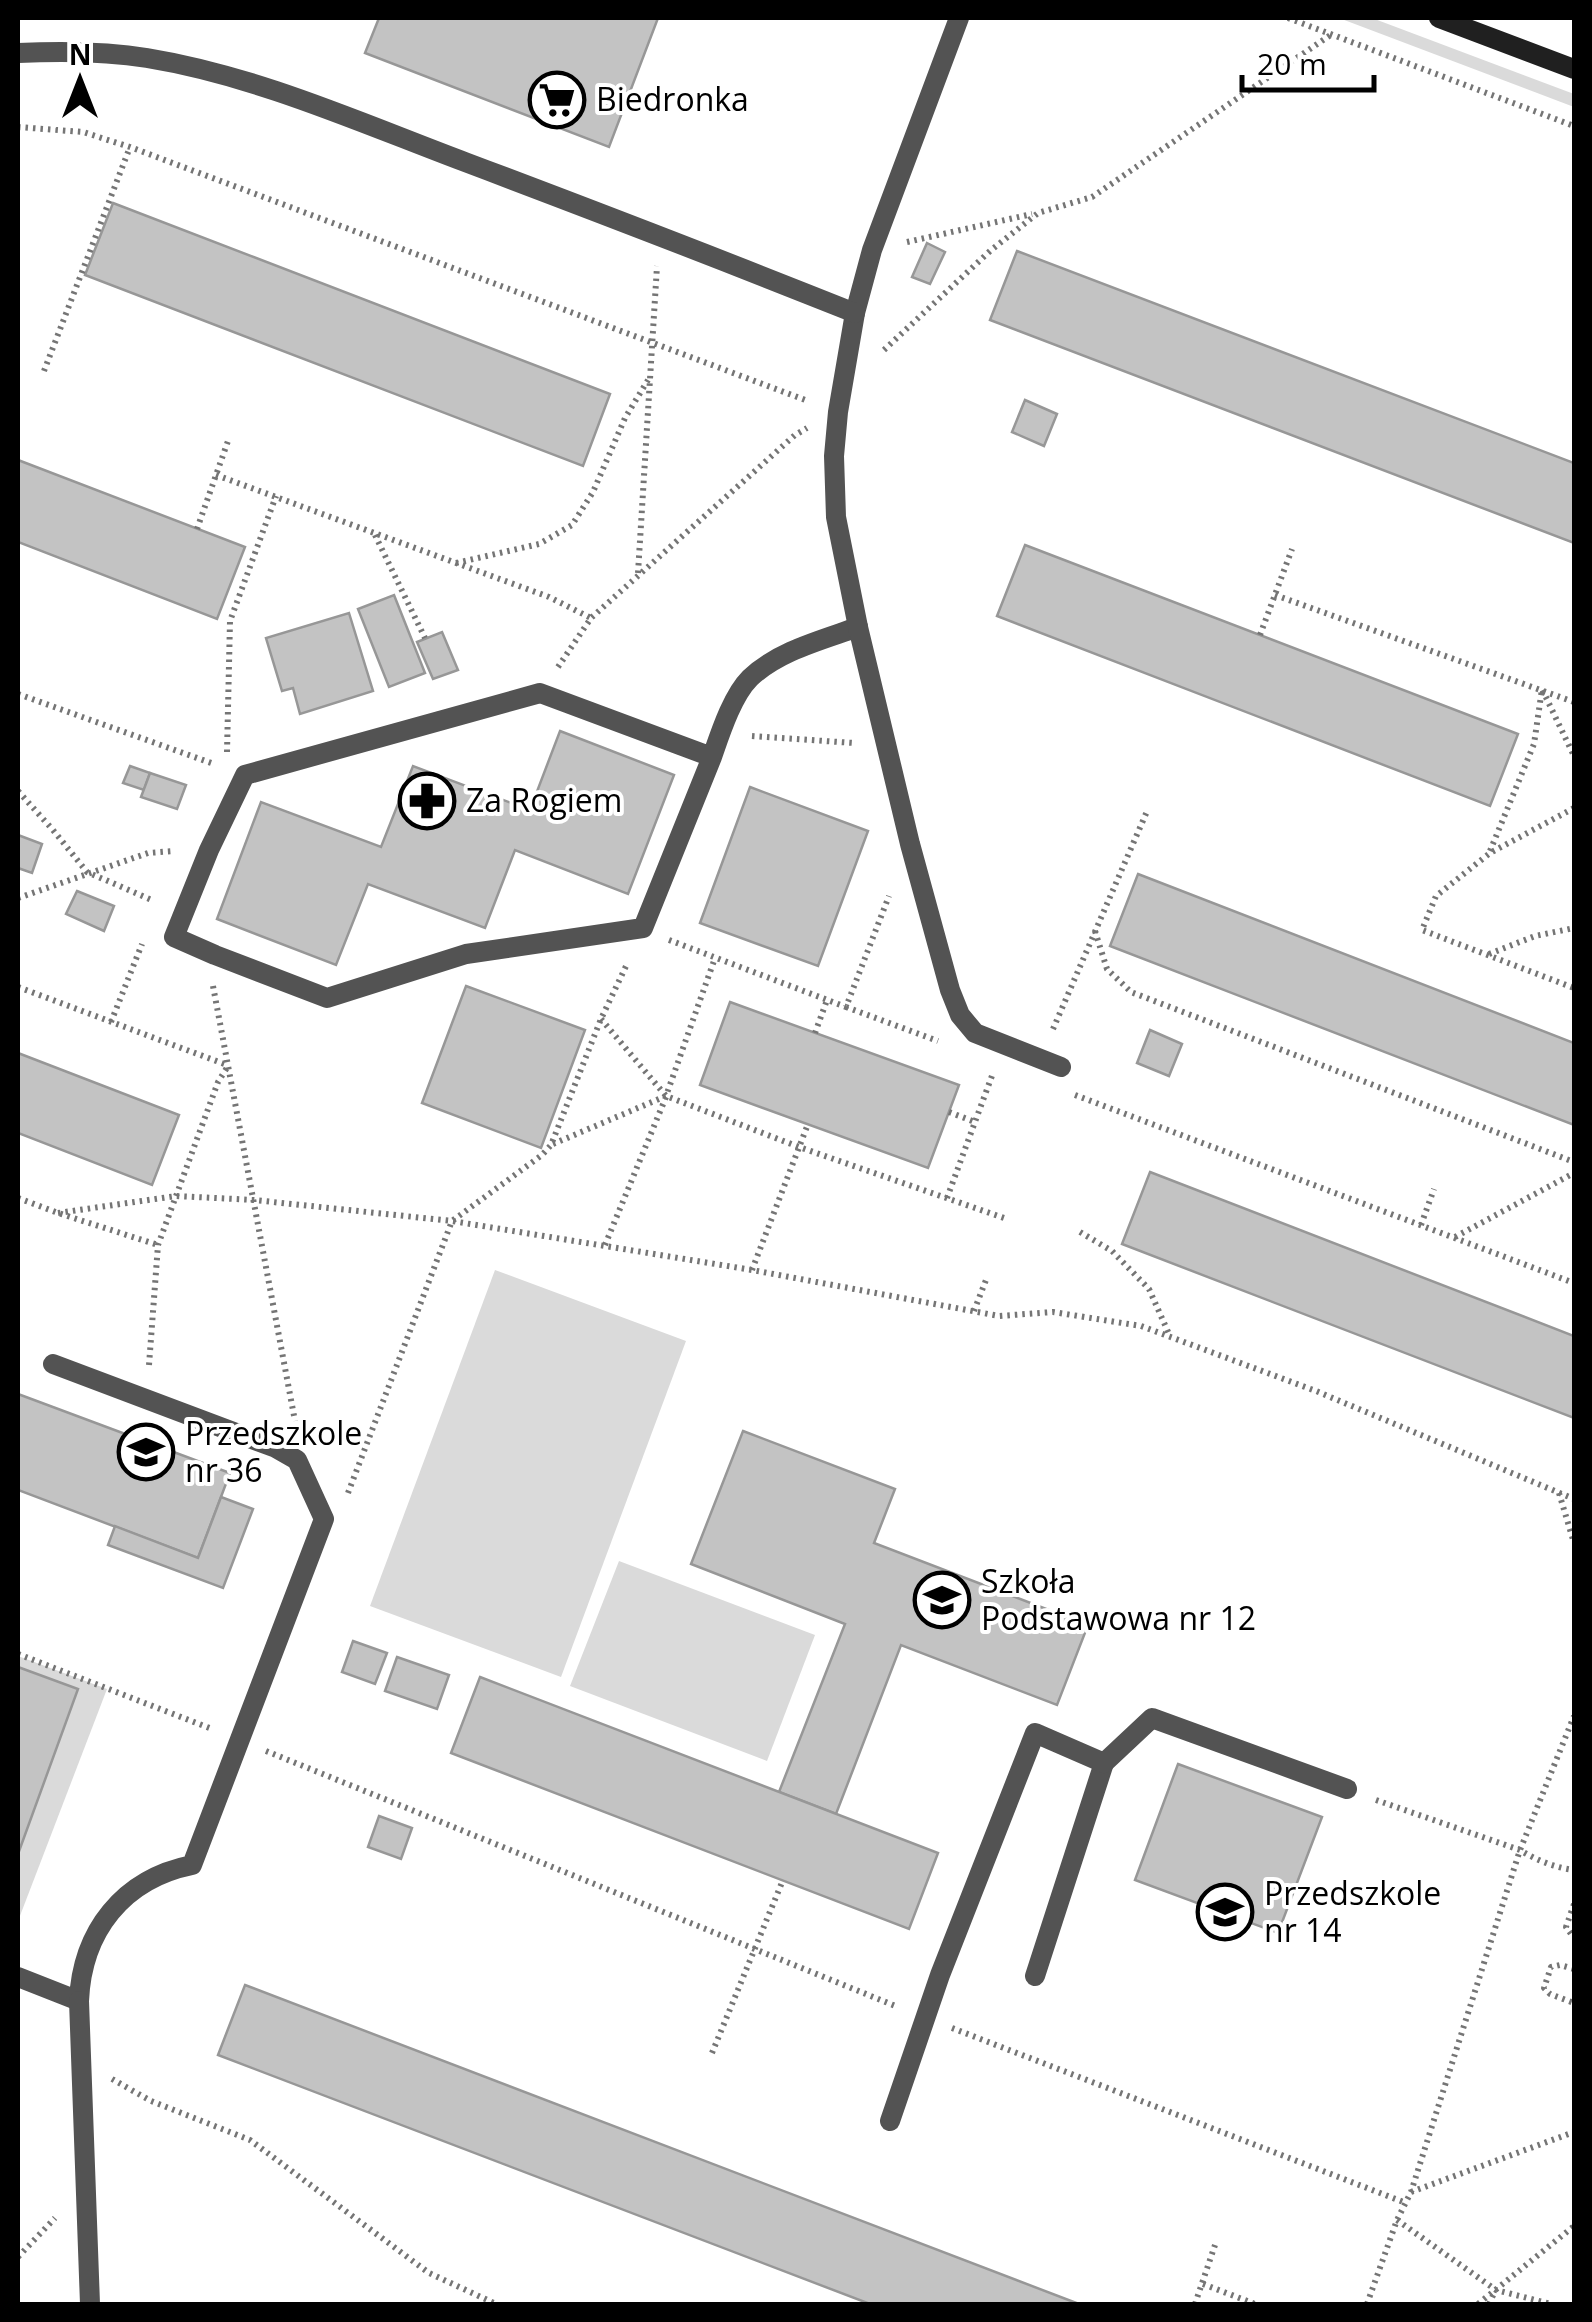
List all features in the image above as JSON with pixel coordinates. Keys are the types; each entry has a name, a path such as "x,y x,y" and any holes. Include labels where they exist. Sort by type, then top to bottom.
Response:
{"street":[{"path":"960,18 872,250 855,312 838,412 834,456 836,517 910,844 960,1015 975,1032 1061,1067"},
{"path":"1439,18 1574,68"},
{"path":"18,53 107,53 148,58 206,70 282,93 855,312"},
{"path":"712,758 540,694 245,775 174,937 327,998 466,954 643,928 712,758 720,734 748,679 776,659 858,627"},
{"path":"53,1364 276,1448 297,1460 324,1519 192,1865 150,1878 116,1906 100,1928 80,1976 90,2304"},
{"path":"1035,1976 1104,1763 1152,1718 1347,1789"},
{"path":"890,2121 1034,1732 1104,1763"},
{"path":"18,1977 79,2001"}],"path":[{"path":"1288,18 1574,126"},
{"path":"872,250 1038,213 1092,196 1332,34"},
{"path":"18,127 83,132 130,147 838,412"},
{"path":"44,371 130,147"},
{"path":"877,359 887,345 990,251 1038,213"},
{"path":"638,575 660,235"},
{"path":"455,563 539,544 572,524 593,492 625,418 650,376"},
{"path":"540,694 591,618 795,434 838,412"},
{"path":"197,529 228,440"},
{"path":"216,475 549,597 591,618"},
{"path":"18,694 226,768 230,620 276,496"},
{"path":"374,534 425,638"},
{"path":"1260,636 1292,549"},
{"path":"1275,594 1574,702"},
{"path":"1542,689 1574,756"},
{"path":"1490,852 1534,744 1542,689"},
{"path":"720,734 886,746"},
{"path":"18,791 87,872 183,912"},
{"path":"1574,808 1490,852 1436,896 1422,930 1574,988"},
{"path":"1040,1059 1148,810"},
{"path":"846,1006 910,844"},
{"path":"18,898 148,852 209,850"},
{"path":"551,1145 601,1019 643,928"},
{"path":"1488,954 1536,936 1574,928"},
{"path":"1095,932 1106,970 1131,992 1574,1162"},
{"path":"111,1022 145,937"},
{"path":"692,950 948,1045"},
{"path":"206,952 297,1432"},
{"path":"605,1244 666,1096 715,958"},
{"path":"18,987 228,1065"},
{"path":"815,1033 827,1000"},
{"path":"601,1019 666,1096 1007,1219"},
{"path":"947,1198 1004,1044"},
{"path":"146,1398 158,1244 218,1082 228,1065"},
{"path":"1071,1094 1574,1284"},
{"path":"324,1519 346,1498 452,1221 551,1145 666,1096"},
{"path":"949,1112 975,1122"},
{"path":"752,1270 808,1124"},
{"path":"1454,1237 1574,1172"},
{"path":"1421,1224 1434,1189"},
{"path":"58,1213 176,1196 254,1200 452,1221 605,1244 999,1316 1053,1312 1141,1326 1316,1391 1574,1499"},
{"path":"18,1198 158,1244"},
{"path":"1080,1232 1112,1250 1149,1289 1169,1335"},
{"path":"974,1312 986,1280"},
{"path":"1559,1492 1574,1543"},
{"path":"18,1654 238,1739 925,2018 1406,2202"},
{"path":"1367,2304 1411,2192 1520,1850 1574,1716"},
{"path":"1347,1789 1574,1870"},
{"path":"712,2053 783,1880"},
{"path":"1574,1904 1566,1928 1574,1935"},
{"path":"1574,1970 1560,1964 1551,1967 1544,1988 1574,2003"},
{"path":"82,2072 116,2080 151,2101 250,2140 429,2272 496,2304"},
{"path":"1411,2192 1574,2132"},
{"path":"1397,2220 1496,2290 1551,2304"},
{"path":"1478,2304 1574,2226"},
{"path":"1195,2304 1214,2245"},
{"path":"1203,2284 1255,2304"},
{"path":"1489,2304 1496,2290"}],"shaded area":[{"path":"1339,18 1372,18 1574,94 1574,107"},
{"path":"495,1270 686,1341 561,1677 370,1606"},
{"path":"619,1561 815,1635 767,1761 570,1686"},
{"path":"18,1656 107,1689 18,1921"}],"building":[{"name":"Biedronka","path":"379,18 658,18 609,147 365,53"},
{"path":"113,203 610,394 583,466 85,275"},
{"path":"927,243 945,252 930,284 912,277"},
{"path":"1017,251 1574,463 1574,543 990,320"},
{"path":"1025,400 1057,414 1044,446 1012,432"},
{"path":"18,460 245,547 217,619 18,542"},
{"path":"1025,545 1518,734 1490,806 997,616"},
{"path":"394,595 425,673 389,687 358,609"},
{"path":"349,613 373,691 300,714 293,688 282,691 266,638"},
{"path":"442,632 458,670 433,679 417,642"},
{"path":"560,731 674,775 628,894 515,850 485,928 368,884 336,965 217,919 261,802 381,847 413,766 530,810"},
{"path":"130,766 150,773 144,790 123,783"},
{"path":"150,773 186,785 177,809 141,797"},
{"path":"750,787 868,831 818,966 700,923"},
{"path":"18,835 42,844 32,873 18,868"},
{"path":"1138,874 1574,1043 1574,1125 1110,946"},
{"path":"77,891 114,906 104,931 66,914"},
{"path":"466,986 585,1030 541,1148 422,1103"},
{"path":"730,1002 959,1085 928,1168 700,1085"},
{"path":"1150,1030 1182,1044 1169,1076 1137,1063"},
{"path":"18,1053 179,1115 152,1185 18,1133"},
{"path":"1150,1172 1574,1336 1574,1418 1122,1244"},
{"path":"18,1394 230,1473 198,1558 18,1490"},
{"path":"743,1431 895,1489 874,1543 1088,1625 1057,1705 901,1645 836,1814 779,1792 845,1624 691,1564"},
{"path":"221,1497 253,1509 223,1588 108,1545 115,1526 198,1558"},
{"path":"353,1641 387,1653 375,1684 342,1672"},
{"path":"397,1657 449,1675 437,1709 385,1691"},
{"path":"18,1667 78,1689 18,1854"},
{"path":"480,1677 938,1853 909,1929 451,1753"},
{"path":"1178,1764 1322,1817 1278,1933 1135,1880"},
{"path":"379,1816 412,1828 401,1859 368,1847"},
{"path":"245,1985 1079,2304 870,2304 218,2055"}],"place":[{"name":"Biedronka","path":"557,100"},
{"name":"Za Rogiem","path":"427,801"},
{"name":"Przedszkole nr 36","path":"146,1452"},
{"name":"Szkoła Podstawowa nr 12","path":"942,1600"},
{"name":"Przedszkole nr 14","path":"1225,1912"}]}
